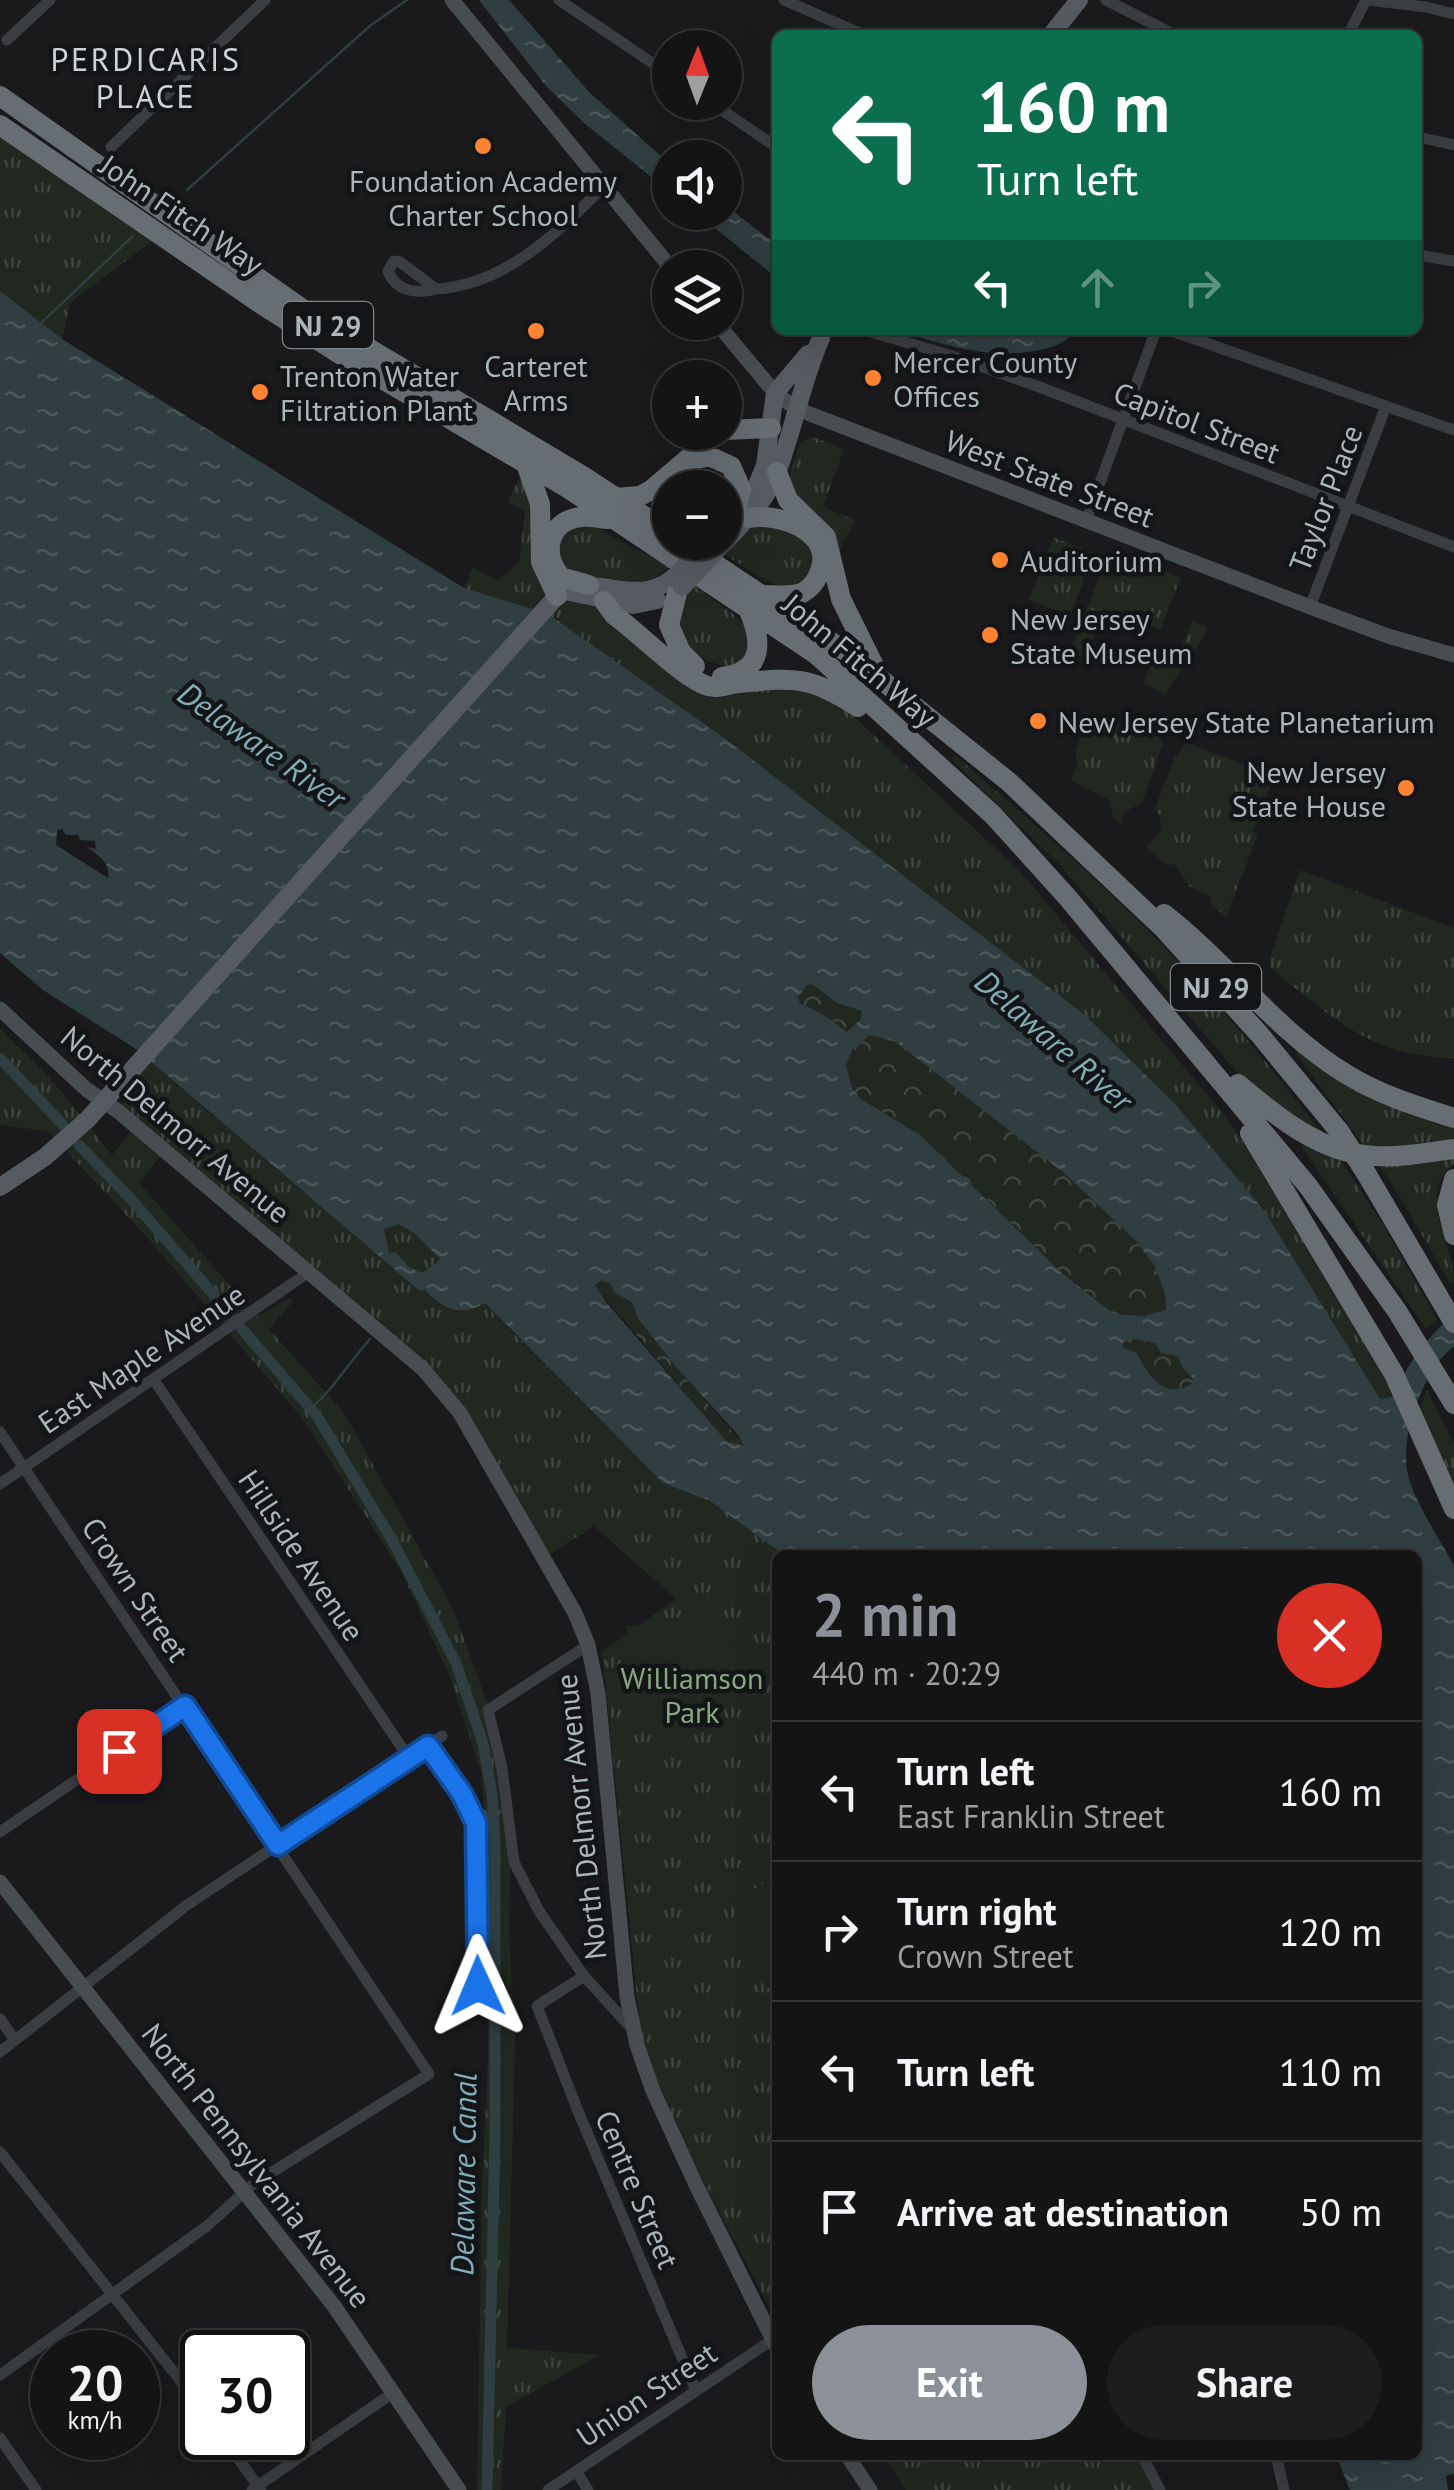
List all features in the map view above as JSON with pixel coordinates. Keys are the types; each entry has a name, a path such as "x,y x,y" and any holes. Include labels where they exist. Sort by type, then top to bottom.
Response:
{"highway":[{"name":"John Fitch Way","path":"0,96 301,308 652,520"},
{"name":"John Fitch Way","path":"0,125 343,356 879,676 1009,782 1164,929 1260,1035 1339,1131 1454,1323"},
{"path":"742,430 771,428"},
{"path":"677,470 700,450"},
{"path":"686,462 709,456 733,470"},
{"path":"526,464 540,504 541,562 557,598"},
{"path":"777,472 788,500 826,537 848,618 879,676"},
{"path":"615,498 640,496 652,488"},
{"path":"678,585 670,611 670,632 686,658 710,675 736,674 745,669 756,654 754,601 807,590 820,574 821,552 812,537 788,520 766,514 742,518"},
{"path":"589,585 568,581 556,573 549,556 554,534 568,520 580,516 615,520"},
{"name":"John Fitch Way","path":"704,560 817,655 993,815 1308,1186 1397,1311 1454,1404"},
{"path":"604,601 614,615 701,682 720,688 781,678 804,680 823,686 900,733"},
{"path":"1084,851 1173,921 1322,1058 1401,1102 1454,1118"},
{"path":"1164,1014 1267,1110 1320,1141 1378,1156 1454,1149"},
{"path":"1214,1071 1384,1354 1454,1509"},
{"path":"1454,1179 1448,1205 1454,1235"}],"main road":[{"path":"452,0 656,250"},
{"path":"1054,30 1079,0"},
{"path":"742,510 765,464 775,394 823,335"},
{"path":"742,512 777,472 824,335"},
{"name":"West State Street","path":"731,340 775,394 796,409 1310,607 1454,655"},
{"path":"0,1187 88,1119 557,598 589,585 640,592 678,585 696,560"},
{"path":"557,598 644,604 678,585 705,560"},
{"name":"North Delmorr Avenue","path":"0,1009 103,1101 424,1369 456,1407 573,1610 588,1645 598,1694 633,2031 653,2091 772,2339"},
{"name":"North Pennsylvania Avenue","path":"0,1882 246,2194 394,2392 458,2490"},
{"path":"850,2460 870,2490"}],"street":[{"path":"7,40 50,0"},
{"path":"111,147 266,0"},
{"path":"559,0 652,63"},
{"path":"784,0 853,30"},
{"path":"1106,0 1164,30"},
{"path":"1351,30 1367,0 1454,14"},
{"path":"737,120 772,144"},
{"path":"1422,138 1454,144"},
{"path":"436,289 463,285 523,258 560,230 603,187"},
{"path":"1422,256 1454,261"},
{"name":"Capitol Street","path":"881,335 964,360 1454,547"},
{"path":"1086,521 1154,335"},
{"path":"1183,335 1454,430"},
{"name":"Taylor Place","path":"1310,607 1386,406"},
{"name":"East Maple Avenue","path":"0,1484 309,1272"},
{"name":"Hillside Avenue","path":"154,1380 409,1758"},
{"name":"Crown Street","path":"0,1432 429,2074 253,2184 246,2194"},
{"path":"588,1645 488,1710 502,1768 514,1862 539,1911 584,1976 633,2031"},
{"path":"0,1832 185,1706"},
{"path":"0,2052 159,1924 442,1736"},
{"path":"428,1746 462,1794 476,1823 478,1986"},
{"name":"Centre Street","path":"584,1976 537,2006 696,2391"},
{"path":"0,2019 15,2040"},
{"path":"0,2152 180,2380"},
{"path":"0,2376 114,2296 246,2194"},
{"name":"Union Street","path":"548,2490 696,2391 772,2347"},
{"path":"238,2460 257,2489 394,2392"},
{"path":"0,2438 36,2490"},
{"path":"1145,2460 1160,2490"},
{"path":"1277,2460 1284,2490"},
{"path":"576,2471 588,2490"}],"green space":[{"path":"0,125 160,235 70,303 61,344 0,293"},
{"path":"813,437 844,449 823,507 855,520 839,551 787,485 800,442"},
{"path":"521,476 533,502 530,544 700,687 802,683 837,701 1020,871 1225,1116 1274,1188 1388,1380 1392,1397 1380,1400 1371,1388 1263,1209 1176,1105 1085,1015 727,740 464,588 473,568 498,580 519,562 525,511 507,502"},
{"path":"761,522 800,532 816,560 809,576 799,585 788,587 762,578 734,560 742,560 742,535"},
{"path":"572,526 600,526 669,567 641,582 592,578 563,564 556,554 559,541"},
{"path":"1053,537 1094,553 1070,616 1029,600"},
{"path":"1109,552 1181,578 1160,630 1104,610 1084,661 1072,647"},
{"path":"695,586 752,633 747,659 733,667 721,665 698,655 680,639 675,617 680,601"},
{"path":"1192,621 1208,628 1166,694 1144,684 1156,650 1177,657"},
{"path":"1089,714 1121,725 1132,736 1144,725 1157,733 1163,743 1142,803 1124,812 1121,824 1113,817 1109,800 1071,781 1078,762 1075,754"},
{"path":"1187,743 1274,775 1253,831 1258,834 1226,917 1212,905 1210,896 1190,887 1175,865 1164,863 1146,847 1161,830 1155,808 1174,758"},
{"path":"955,755 1144,926 1248,1040 1322,1133 1282,1112 1242,1078 1060,865 952,760"},
{"path":"1300,870 1454,928 1454,1058 1424,1056 1375,1042 1333,1018 1270,968"},
{"path":"812,984 837,1003 863,1011 861,1019 847,1032 800,1003 798,997"},
{"path":"0,1028 51,1079 112,1155 131,1131 161,1155 139,1183 258,1317 289,1298 293,1301 269,1329 344,1413 453,1609 496,1726 511,1818 509,1932 515,2045 507,2348 599,2355 506,2407 501,2490 477,2490 488,2060 487,1845 481,1772 450,1677 402,1573 303,1419 145,1235 47,1131 0,1125"},
{"path":"870,1035 896,1041 1064,1173 1136,1241 1154,1265 1165,1293 1166,1311 1143,1316 1114,1315 1064,1275 921,1136 861,1099 852,1088 846,1065 853,1049"},
{"path":"1301,1050 1454,1123 1454,1163 1443,1176 1437,1205 1454,1281 1450,1283 1390,1181 1295,1052"},
{"name":"Williamson Park","path":"146,1058 304,1193 378,1213 414,1233 663,1483 710,1501 777,1550 772,1550 772,2312 644,2068 602,1651 676,1599 594,1526 544,1558 463,1418 384,1335 119,1112"},
{"path":"1310,1143 1337,1155 1383,1224 1438,1321 1426,1329 1302,1147"},
{"path":"601,1281 611,1283 614,1292 632,1303 638,1318 675,1366 744,1445 727,1442 594,1285"},
{"path":"1133,1338 1155,1343 1162,1353 1177,1356 1193,1383 1174,1389 1158,1383 1136,1352 1123,1349 1123,1342"},
{"path":"1427,1390 1454,1443 1454,1493 1419,1411"},
{"path":"703,1616 766,1669 670,1720 625,1626"},
{"path":"772,1879 772,1990 753,1977 733,1901"},
{"path":"772,2160 772,2210 755,2216 741,2174"},
{"path":"887,2460 1144,2460 1159,2490 906,2490"}],"water":[{"path":"479,0 509,0 590,93 652,148 652,178 584,123 546,86"},
{"path":"742,218 772,241 772,274 717,230 742,230"},
{"name":"Delaware River","path":"0,291 62,339 464,588 548,614 727,740 1085,1015 1176,1105 1263,1209 1380,1399 1392,1397 1418,1352 1454,1314 1454,1346 1442,1357 1422,1390 1406,1448 1414,1493 1454,1566 1454,2473 1446,2476 1448,2490 1350,2490 1338,2460 1422,2460 1422,1550 777,1550 710,1501 663,1483 485,1303 468,1310 452,1309 425,1289 420,1291 136,1049 43,990 0,953","holes":["62,829 66,835 95,841 96,849 87,847 106,864 108,878 56,845 57,830","812,984 837,1003 862,1011 861,1019 847,1032 800,1003 798,997","870,1035 896,1042 1064,1173 1136,1241 1154,1265 1165,1293 1166,1310 1143,1316 1114,1314 1064,1275 921,1136 861,1099 852,1088 846,1065 853,1049","398,1224 414,1233 441,1260 422,1273 409,1267 395,1252 389,1253 384,1229","601,1281 610,1283 614,1292 632,1303 638,1318 675,1366 743,1445 727,1442 595,1285","1133,1339 1155,1343 1161,1353 1177,1356 1193,1383 1174,1389 1158,1383 1136,1352 1123,1348 1123,1342"]},
{"path":"912,335 1070,335 1052,347 1034,351 997,353 963,349"}],"waterway":[{"path":"187,190 371,25 407,0"},
{"path":"40,324 133,236"},
{"name":"Delaware Canal","path":"0,1058 63,1125"},
{"name":"Delaware Canal","path":"79,1145 232,1316"},
{"name":"Delaware Canal","path":"242,1329 317,1416 392,1540 456,1663 483,1743 495,1843 495,2134 487,2490"},
{"path":"310,1409 370,1339"}],"place":[{"name":"Foundation Academy Charter School","path":"483,146"},
{"name":"Carteret Arms","path":"536,331"},
{"name":"Mercer County Offices","path":"873,378"},
{"name":"Trenton Water Filtration Plant","path":"260,392"},
{"name":"Auditorium","path":"1000,560"},
{"name":"New Jersey State Museum","path":"990,635"},
{"name":"New Jersey State Planetarium","path":"1038,721"},
{"name":"New Jersey State House","path":"1406,788"}],"district":[{"name":"PERDICARIS PLACE","path":"146,78"}],"route":[{"path":"119,1751 185,1706 278,1845 428,1746 462,1794 478,1832 478,1986"}]}
